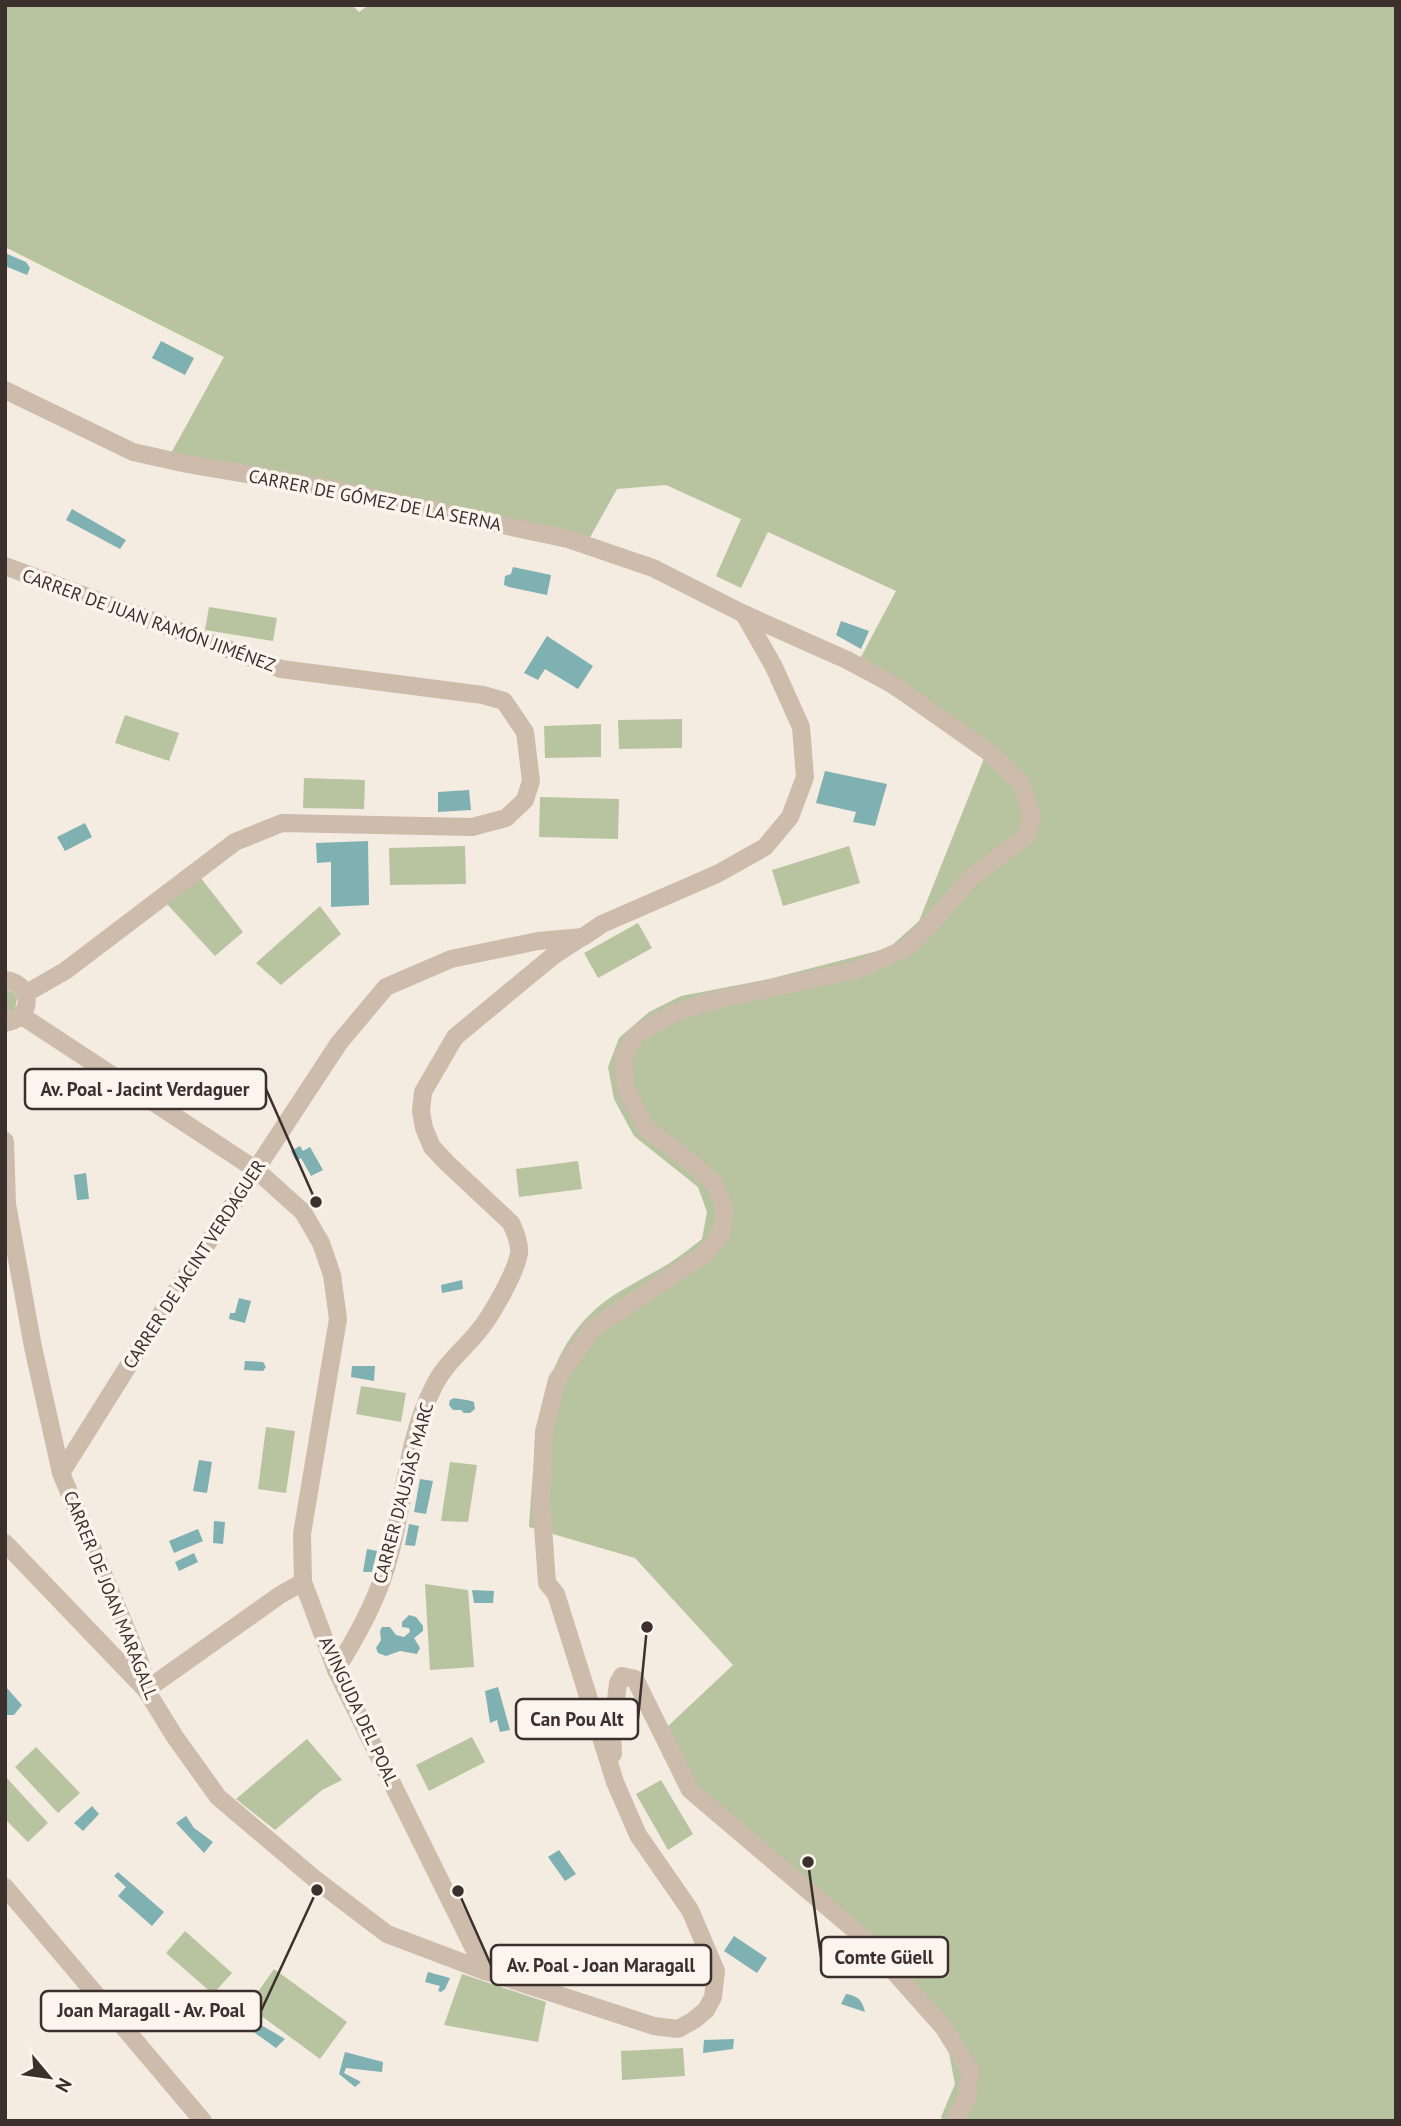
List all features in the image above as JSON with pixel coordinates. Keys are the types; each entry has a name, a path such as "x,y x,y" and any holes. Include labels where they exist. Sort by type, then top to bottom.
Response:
{"street":[{"name":"CARRER DE GÓMEZ DE LA SERNA","path":"5,390 133,452 329,488 568,539 653,568 892,684 990,753 1021,783 1032,816 1026,836 972,877 905,949 856,970 720,999 676,1012 637,1034 624,1056 626,1089 646,1128 714,1183 725,1208 721,1235 706,1253 592,1330 557,1380 544,1432 541,1498 547,1583 556,1594 615,1782"},
{"name":"CARRER DE JUAN RAMÓN JIMÉNEZ","path":"5,566 281,669 483,695 504,701 525,732 531,780 525,800 506,818 472,827 282,823 235,842 65,971 25,994"},
{"name":"CARRER DE JACINT VERDAGUER","path":"61,1474 157,1320 339,1043 386,987 451,959 538,941 583,937 603,924 718,874 765,847 790,817 805,777 801,727 774,667 744,614"},
{"name":"CARRER D'AUSIÀS MARC","path":"335,1670 356,1637 385,1571 418,1423 431,1392 440,1373 479,1331 505,1289 519,1252 511,1223 432,1147 421,1111 423,1092 455,1037 552,956 583,937"},
{"path":"5,980 18,984 25,994 27,1005 13,1019"},
{"name":"AVINGUDA DEL POAL","path":"13,1019 256,1169 303,1212 321,1243 332,1275 338,1319 302,1534 303,1582 335,1670 485,1972"},
{"name":"CARRER DE JOAN MARAGALL","path":"5,1141 8,1205 33,1347 61,1474 139,1662 146,1690 174,1737 218,1797 316,1880 387,1934 485,1972"},
{"path":"5,1543 146,1690 280,1595 303,1582"},
{"path":"485,1972 654,2026 677,2029 706,2010 713,1997 716,1971 690,1910 638,1835 615,1782 612,1734 618,1683 622,1676 635,1679 690,1790 866,1939 944,2028 970,2070 967,2098 954,2121"},
{"path":"5,1886 203,2121"}],"green space":[{"path":"5,5 352,5 359,12 369,5 1396,5 1396,2121 943,2121 941,2117 955,2084 949,2053 898,1964 701,1793 667,1727 733,1665 635,1558 529,1527 537,1435 551,1376 564,1349 581,1324 604,1302 668,1264 702,1239 707,1212 698,1187 634,1136 614,1099 608,1067 619,1038 649,1012 681,996 769,979 889,948 919,921 985,756 854,670 896,591 768,532 741,588 716,576 741,519 666,485 617,489 583,550 164,466 224,357 5,247"},
{"path":"209,607 277,618 273,641 205,630"},
{"path":"125,715 179,733 169,761 115,743"},
{"path":"682,719 682,748 619,749 618,720"},
{"path":"601,724 601,757 545,758 544,726"},
{"path":"304,778 365,780 364,809 303,808"},
{"path":"540,797 619,799 618,839 539,837"},
{"path":"465,846 466,884 390,885 389,848"},
{"path":"849,846 860,883 783,906 772,870"},
{"path":"200,877 243,932 215,956 167,904"},
{"path":"320,906 341,934 281,985 256,963"},
{"path":"638,923 652,948 598,978 584,953"},
{"path":"5,989 14,993 17,998 15,1010 5,1014"},
{"path":"578,1161 582,1189 519,1197 516,1169"},
{"path":"361,1386 406,1393 401,1422 356,1414"},
{"path":"266,1427 295,1431 286,1493 258,1489"},
{"path":"450,1462 477,1465 468,1522 441,1521"},
{"path":"425,1584 468,1590 474,1667 430,1670"},
{"path":"472,1737 485,1762 429,1791 416,1765"},
{"path":"307,1739 342,1780 322,1790 275,1830 236,1799"},
{"path":"36,1747 80,1793 58,1813 15,1767"},
{"path":"5,1776 48,1823 28,1842 5,1819"},
{"path":"661,1780 693,1834 668,1850 636,1794"},
{"path":"185,1931 232,1973 213,1994 166,1953"},
{"path":"274,1969 347,2022 320,2059 248,2006"},
{"path":"462,1974 546,2002 538,2042 444,2025"},
{"path":"683,2048 685,2076 622,2080 621,2051"}],"water":[{"path":"5,253 26,262 30,268 27,275 5,266"},
{"path":"161,341 194,358 185,375 152,358"},
{"path":"72,509 126,540 120,549 66,520"},
{"path":"513,567 551,575 547,595 504,585 505,576 511,574"},
{"path":"841,621 869,631 861,649 836,635"},
{"path":"547,636 593,666 578,689 545,669 538,680 524,673"},
{"path":"825,771 887,784 875,826 853,822 856,812 816,803"},
{"path":"469,790 471,810 438,812 438,792"},
{"path":"85,823 92,837 65,851 57,837"},
{"path":"368,841 369,905 331,907 331,862 317,863 316,843"},
{"path":"300,1146 303,1151 310,1147 323,1170 311,1176 301,1158 296,1161 291,1151"},
{"path":"86,1173 89,1199 77,1200 74,1175"},
{"path":"462,1280 463,1289 442,1293 441,1285"},
{"path":"239,1298 251,1301 245,1323 229,1319 230,1313 235,1313"},
{"path":"245,1361 263,1362 266,1367 263,1371 244,1370"},
{"path":"352,1366 375,1366 374,1381 351,1377"},
{"path":"454,1398 474,1402 475,1409 470,1413 453,1410 449,1405"},
{"path":"199,1460 212,1462 207,1493 193,1491"},
{"path":"420,1479 433,1481 426,1514 414,1512"},
{"path":"214,1521 225,1522 223,1544 213,1543"},
{"path":"409,1524 419,1526 415,1546 405,1545"},
{"path":"198,1529 203,1541 174,1553 169,1541"},
{"path":"367,1549 377,1551 372,1572 363,1572"},
{"path":"194,1553 198,1562 179,1571 175,1562"},
{"path":"472,1590 494,1591 493,1603 474,1603"},
{"path":"409,1615 416,1617 423,1626 423,1631 414,1638 420,1648 417,1654 400,1651 386,1656 378,1653 376,1648 381,1640 382,1627 390,1627 396,1635 404,1637 410,1632 409,1628 402,1627 402,1622"},
{"path":"5,1686 22,1705 14,1715 5,1715"},
{"path":"498,1687 510,1730 500,1732 497,1720 490,1723 485,1691"},
{"path":"92,1806 99,1814 83,1831 74,1823"},
{"path":"186,1816 194,1828 213,1842 204,1853 176,1823"},
{"path":"559,1850 576,1874 565,1881 548,1857"},
{"path":"118,1872 164,1912 152,1926 118,1896 126,1887 114,1876"},
{"path":"734,1936 767,1958 757,1973 724,1951"},
{"path":"428,1972 450,1978 445,1989 438,1991 440,1986 425,1982"},
{"path":"846,1994 859,1999 865,2012 841,2004"},
{"path":"256,2022 285,2039 276,2048 251,2030"},
{"path":"734,2039 733,2049 703,2053 704,2040"},
{"path":"345,2052 383,2062 382,2072 346,2068 344,2073 361,2082 355,2087 339,2074"}],"place":[{"name":"Av. Poal - Jacint Verdaguer","path":"316,1202"},
{"name":"Can Pou Alt","path":"647,1627"},
{"name":"Comte Güell","path":"808,1862"},
{"name":"Joan Maragall - Av. Poal","path":"317,1890"},
{"name":"Av. Poal - Joan Maragall","path":"458,1891"}]}
